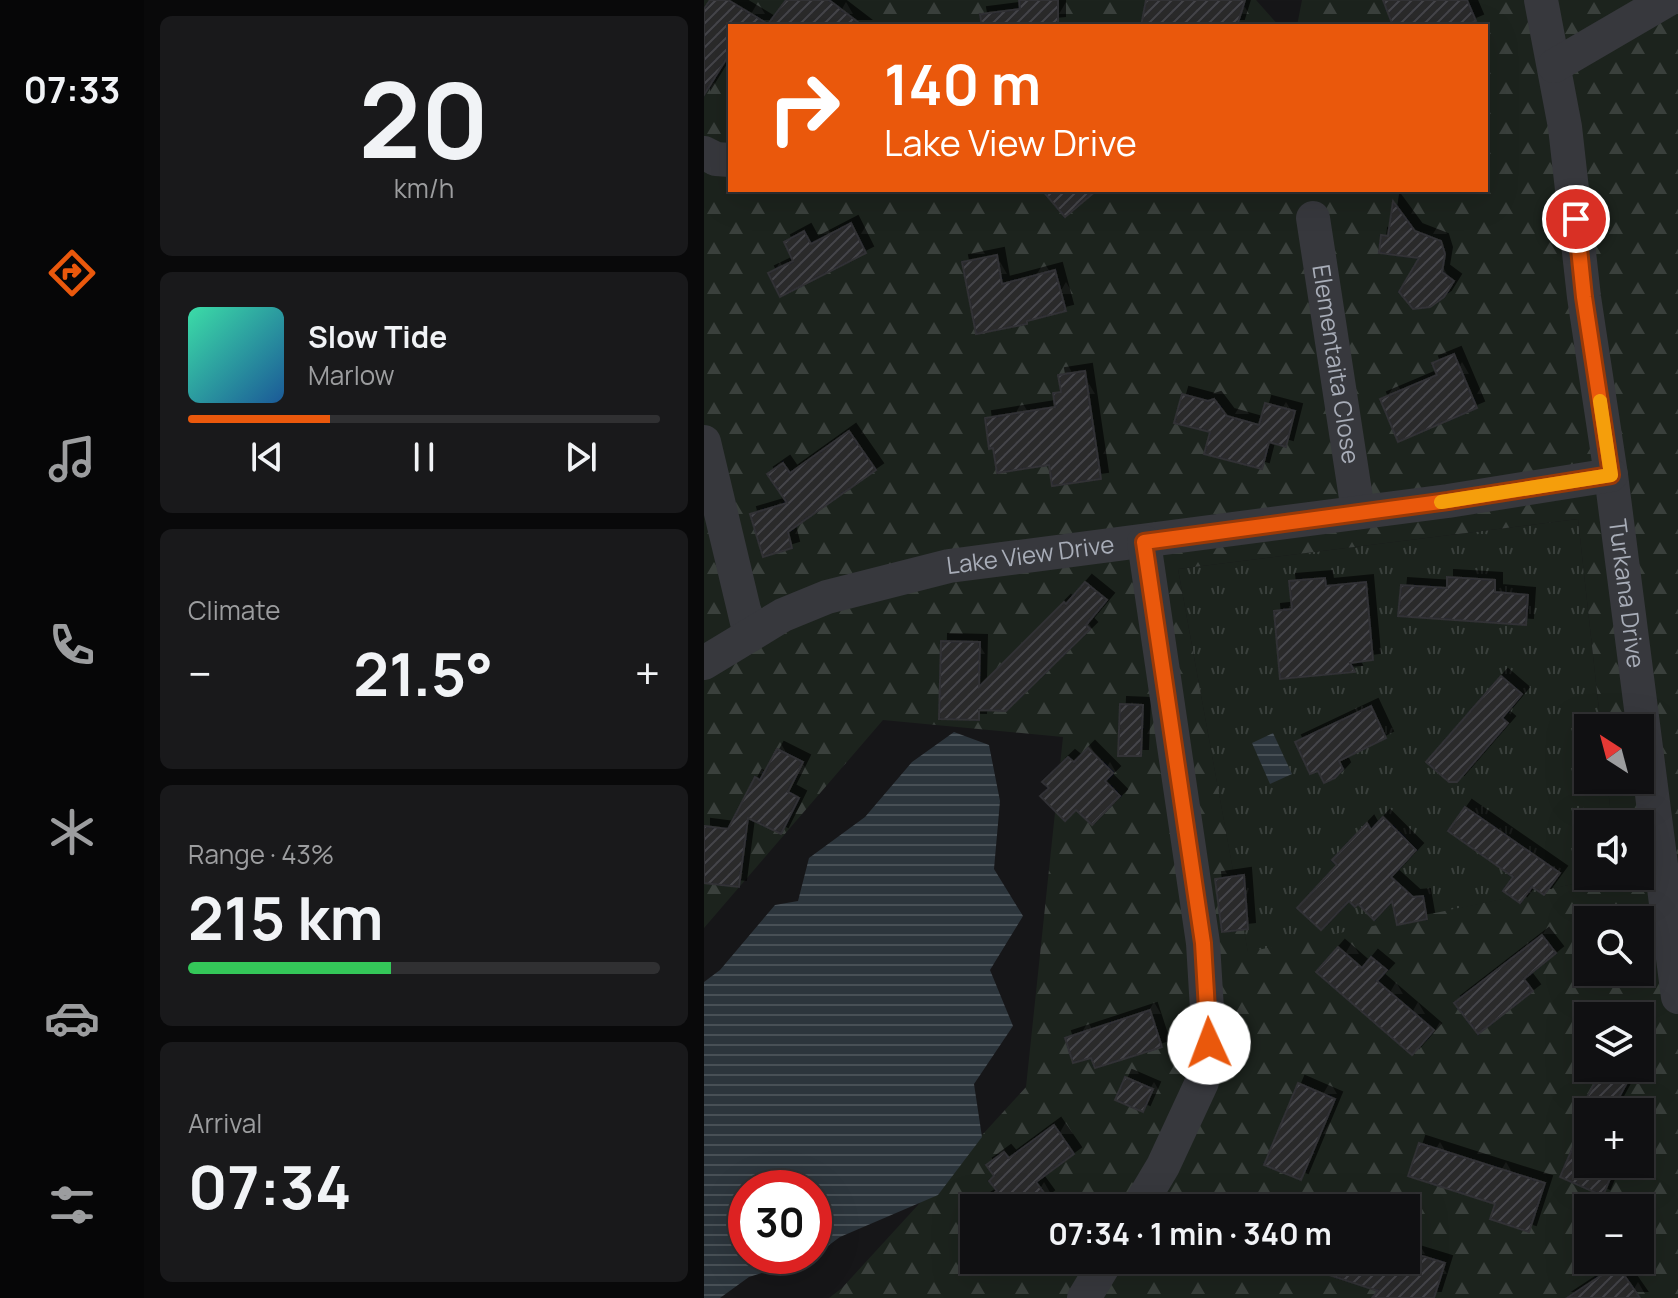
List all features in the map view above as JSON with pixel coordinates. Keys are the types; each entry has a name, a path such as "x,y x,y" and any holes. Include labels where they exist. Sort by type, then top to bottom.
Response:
{"street":[{"name":"Turkana Drive","path":"1541,0 1565,127 1584,297 1670,868 1678,997"},
{"path":"1554,66 1667,0"},
{"path":"704,153 716,159 728,160"},
{"name":"Elementaita Close","path":"1313,218 1358,511"},
{"path":"704,442 750,635"},
{"name":"Lake View Drive","path":"704,663 783,615 827,597 949,566 1448,501 1611,475"},
{"path":"1144,542 1203,943 1209,1043 1202,1082 1163,1166 1146,1194"}],"green space":[{"path":"704,0 1256,0 1277,24 728,24 728,192 1488,192 1488,24 1297,24 1302,0 1678,0 1678,1298 829,1298 842,1288 1026,1087 1063,737 883,720 704,928","holes":["1578,519 1599,714 1654,714 1654,794 1609,794 1610,810 1654,810 1654,890 1574,890 1574,884 1248,952 1178,569"]},
{"path":"1578,519 1599,714 1574,714 1574,794 1609,794 1610,810 1574,810 1574,884 1248,953 1178,569"}],"shaded area":[{"path":"954,732 989,745 1000,801 994,869 1023,916 990,970 1013,1026 974,1084 982,1137 938,1195 832,1243 832,1170 728,1170 728,1274 758,1274 720,1298 704,1298 704,982 720,970 775,905 798,901 809,858 865,817 912,762"},
{"path":"1273,733 1292,774 1270,784 1252,743"}],"building":[{"path":"710,0 728,0 768,24 728,24 728,56 704,95 704,9"},
{"path":"786,0 829,0 860,24 768,24"},
{"path":"1019,0 1058,0 1058,23 982,24 980,14 1020,9"},
{"path":"1146,0 1245,0 1238,24 1141,24"},
{"path":"1383,0 1467,0 1476,21 1469,24 1392,24"},
{"path":"1044,192 1095,192 1065,217"},
{"path":"1393,201 1415,231 1441,241 1445,254 1442,272 1454,281 1444,297 1430,307 1413,309 1399,292 1419,258 1379,253 1381,235 1388,236"},
{"path":"851,223 866,253 780,297 768,273 793,261 784,242 804,231 811,244"},
{"path":"997,255 1002,284 1055,270 1066,311 1027,321 1027,324 976,334 962,262"},
{"path":"1454,354 1477,408 1398,442 1380,399 1437,375 1432,363"},
{"path":"1085,371 1101,479 1052,486 1049,465 997,473 993,448 989,449 985,418 1055,407 1053,393 1061,392 1058,375"},
{"path":"1182,394 1208,401 1214,399 1227,416 1259,425 1265,403 1295,411 1286,447 1269,442 1262,469 1204,454 1210,432 1174,423"},
{"path":"849,431 876,470 788,532 792,548 763,557 750,514 787,503 767,474 783,463 790,473"},
{"path":"1447,577 1495,580 1495,592 1528,595 1526,625 1398,616 1401,585 1447,588"},
{"path":"1325,578 1326,586 1366,582 1373,660 1350,663 1355,672 1280,679 1274,611 1292,609 1289,581"},
{"path":"1085,582 1107,600 1086,625 1090,629 1006,711 979,710 979,720 939,719 941,641 980,642 979,687"},
{"path":"1501,676 1522,694 1502,718 1508,723 1457,782 1449,782 1426,762"},
{"path":"1120,704 1143,705 1141,756 1118,756"},
{"path":"1371,706 1386,738 1339,761 1343,769 1335,778 1324,783 1318,771 1310,774 1295,742"},
{"path":"1088,748 1113,773 1105,781 1120,796 1092,825 1076,810 1065,821 1040,796 1049,788 1042,782 1068,757 1074,762"},
{"path":"777,749 803,762 788,792 799,798 781,834 748,818 739,887 704,883 704,826 728,829 755,777 760,780"},
{"path":"1465,807 1560,873 1544,895 1532,887 1520,903 1503,891 1513,877 1448,831"},
{"path":"1383,817 1416,850 1391,877 1413,897 1423,896 1427,919 1397,925 1392,901 1374,920 1358,904 1355,907 1349,901 1321,930 1297,908 1337,865 1332,860 1367,823 1371,830"},
{"path":"1244,875 1248,929 1222,932 1215,879"},
{"path":"1542,935 1556,953 1524,979 1533,991 1478,1034 1454,1003"},
{"path":"1338,947 1362,968 1371,957 1387,970 1377,981 1434,1030 1412,1055 1316,972"},
{"path":"1150,1010 1162,1047 1095,1068 1091,1058 1073,1063 1065,1038"},
{"path":"1125,1077 1153,1089 1143,1112 1115,1100"},
{"path":"1595,1082 1627,1082 1619,1098 1587,1098"},
{"path":"1298,1083 1335,1099 1301,1180 1264,1165"},
{"path":"1054,1125 1074,1154 1036,1182 1045,1194 992,1194 997,1191 989,1181 994,1176 986,1165 1004,1152 1009,1158"},
{"path":"1419,1143 1545,1183 1529,1232 1490,1219 1495,1204 1408,1176"},
{"path":"1574,1144 1574,1178 1610,1178 1604,1194 1598,1194 1560,1177"},
{"path":"1420,1255 1445,1263 1434,1298 1372,1298 1378,1291 1326,1274 1420,1274"},
{"path":"1603,1274 1623,1274 1640,1298 1567,1298"}],"slow traffic":[{"path":"1441,502 1611,475 1600,401"}],"route":[{"path":"1209,1043 1203,943 1144,542 1448,501 1611,475 1584,297 1576,219"}]}
